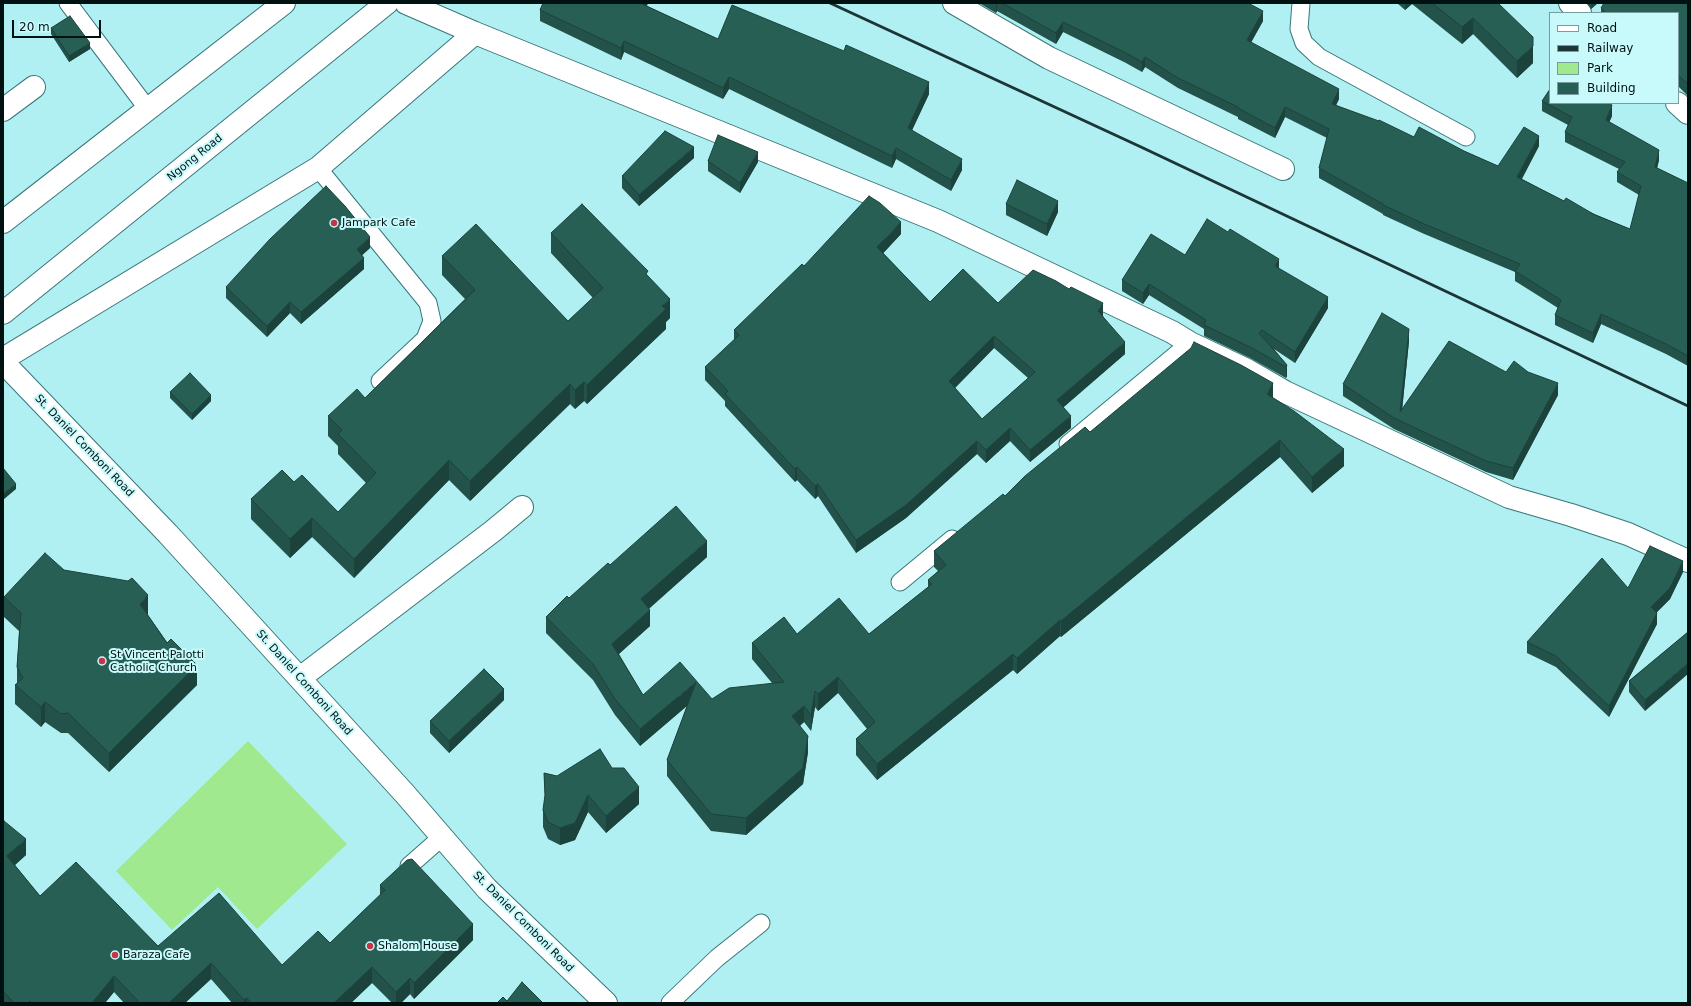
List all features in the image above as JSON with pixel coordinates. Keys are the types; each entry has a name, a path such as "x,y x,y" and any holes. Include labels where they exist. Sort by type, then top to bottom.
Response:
{"street":[{"path":"3,222 147,108 284,3"},
{"name":"Ngong Road","path":"3,312 387,3"},
{"path":"406,3 475,33 938,221 1172,332 1190,343 1241,367 1286,392 1509,497 1571,514 1628,534 1688,561"},
{"path":"954,3 1049,58 1283,169"},
{"path":"1570,3 1579,12"},
{"path":"3,359 318,168 475,33"},
{"path":"3,110 34,86"},
{"path":"1678,104 1688,113"},
{"name":"St. Daniel Comboni Road","path":"3,362 168,534 300,678 487,889 606,1003"},
{"path":"300,678 522,507"}],"lane":[{"path":"68,3 147,108"},
{"path":"1301,3 1298,28 1304,43 1319,57 1466,137"},
{"path":"318,168 428,303 432,321 425,339 380,381"},
{"path":"1054,455 1190,343"},
{"path":"900,582 962,531"},
{"path":"410,866 442,837"},
{"path":"670,1003 717,958 761,923"}],"green space":[{"path":"248,741 347,844 257,929 218,887 172,930 116,871"}],"building":[{"path":"543,3 643,3 642,4 718,39 732,5 844,51 846,45 929,82 908,128 962,159 951,180 896,148 892,156 729,77 723,88 624,41 621,48 540,10"},
{"path":"1002,3 1248,3 1263,11 1247,40 1339,89 1332,104 1379,120 1414,137 1419,127 1464,151 1498,166 1524,127 1539,136 1517,177 1564,201 1566,198 1595,215 1630,229 1641,186 1617,172 1625,162 1565,132 1572,117 1542,101 1549,90 1549,104 1612,105 1606,120 1659,150 1655,167 1688,183 1688,356 1666,344 1601,314 1593,333 1555,315 1561,300 1515,271 1520,264 1383,205 1319,168 1329,129 1285,107 1275,128 1238,107 1178,78 1145,57 1142,62 1063,22 1056,33"},
{"path":"1432,3 1498,3 1533,37 1533,46 1517,61 1473,18 1462,27"},
{"path":"1604,3 1688,3 1688,84 1679,76 1679,12 1605,12 1601,8"},
{"path":"70,16 90,43 69,56 51,28"},
{"path":"665,131 694,147 639,195 622,176"},
{"path":"718,135 758,152 740,183 708,161"},
{"path":"1017,180 1058,201 1047,224 1006,204"},
{"path":"326,186 345,206 370,237 357,249 364,258 301,312 290,302 267,326 226,287 270,239"},
{"path":"869,196 880,203 901,222 877,247 930,302 963,269 998,303 1033,270 1069,289 1071,287 1103,303 1098,311 1125,342 1057,400 1071,416 1030,450 1010,428 986,450 977,441 906,505 856,540 818,484 815,486 797,467 795,469 725,394 728,391 705,367 739,335 734,330 802,264 804,266","holes":["994,336 1035,372 982,419 949,381"]},
{"path":"582,204 648,271 646,274 670,299 662,306 666,309 587,385 584,382 575,390 570,384 470,481 449,460 354,559 312,518 290,539 251,499 282,470 294,482 302,475 338,512 376,473 338,434 342,430 328,416 357,389 365,398 475,290 442,256 476,224 568,321 603,288 551,233"},
{"path":"1207,219 1228,232 1230,229 1279,259 1275,266 1328,297 1295,352 1262,330 1259,333 1287,365 1286,367 1252,348 1204,325 1206,320 1149,284 1143,293 1122,280 1151,234 1185,255"},
{"path":"1382,313 1409,329 1400,412 1449,341 1506,372 1514,361 1528,372 1558,383 1513,468 1486,461 1394,418 1343,384"},
{"path":"1194,342 1241,365 1273,383 1267,394 1294,411 1344,449 1312,477 1280,440 1061,621 1060,620 1017,658 1013,654 877,764 856,739 875,722 838,677 818,694 815,691 811,715 804,706 792,716 808,736 803,768 746,818 711,814 667,760 696,682 640,729 615,699 593,664 546,617 567,596 569,598 608,563 610,565 676,506 707,541 641,599 650,610 612,644 643,695 680,662 712,699 729,688 784,682 752,643 784,617 797,634 839,598 869,634 932,584 928,580 946,565 934,551 1003,494 1005,496 1025,476 1085,427 1090,432 1191,348"},
{"path":"190,373 211,395 192,414 170,392"},
{"path":"3,468 16,484 3,494"},
{"path":"1650,546 1683,561 1670,588 1651,607 1657,613 1609,706 1556,656 1527,642 1602,558 1628,588"},
{"path":"45,553 64,570 128,581 132,578 148,595 140,604 167,643 171,639 197,665 109,753 68,713 61,714 45,702 41,707 15,685 23,678 17,667 21,613 4,597"},
{"path":"1688,632 1688,663 1645,700 1629,681"},
{"path":"484,669 504,689 449,741 430,721"},
{"path":"600,749 612,768 624,768 639,787 606,816 588,795 575,823 560,828 548,822 543,810 545,795 544,773 557,776"},
{"path":"4,821 26,839 7,856 40,896 76,862 158,946 219,893 282,965 318,931 330,943 385,890 380,885 407,860 412,859 473,924 414,983 410,978 396,992 372,967 334,1003 251,1003 247,998 244,1000 211,963 169,1003 140,1003 114,976 92,1003 32,1003 30,1001 28,1003 14,1003 3,991"},
{"path":"522,982 543,1003 497,1003 503,997 507,1001"}],"railway":[{"path":"830,3 1141,147 1688,406"}],"place":[{"name":"Jampark Cafe","path":"334,223"},
{"name":"St Vincent Palotti Catholic Church","path":"102,661"},
{"name":"Shalom House","path":"370,946"},
{"name":"Baraza Cafe","path":"115,955"}]}
